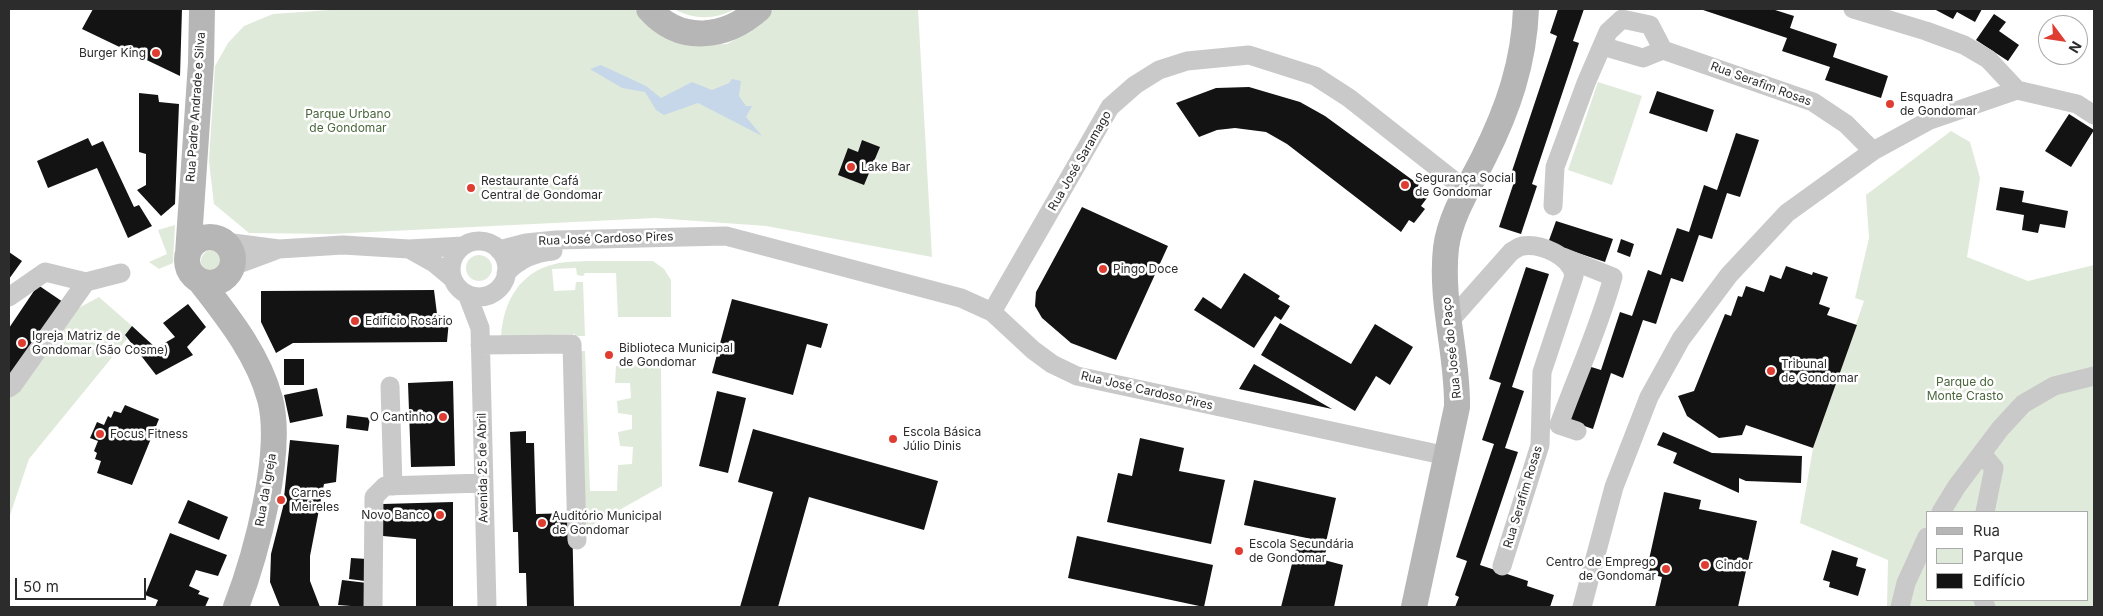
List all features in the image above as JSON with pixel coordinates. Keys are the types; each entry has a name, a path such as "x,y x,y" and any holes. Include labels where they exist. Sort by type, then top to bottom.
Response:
{"main road":[{"name":"Rua Padre Andrade e Silva","path":"188,254 201,63 202,9"},
{"path":"649,9 656,17 676,28 699,34 729,28 744,22 759,9"},
{"name":"Rua José do Paço","path":"1414,607 1455,422 1458,387 1448,323 1446,247 1458,209 1485,155 1519,70 1526,9"},
{"path":"190,205 227,255 226,278 214,283 200,281 191,273 187,261 188,254 191,247 204,238 227,255"},
{"name":"Rua da Igreja","path":"227,255 234,325"},
{"name":"Rua da Igreja","path":"200,281 234,325 264,383 270,399 273,421 271,468 249,573 236,607"},
{"name":"Rua da Igreja","path":"249,573 250,607"}],"street":[{"path":"1853,9 1926,31 1964,45 1988,60 2017,90"},
{"path":"1553,206 1555,167 1586,83 1608,32 1622,19 1650,25 1663,50 1643,58 1602,46"},
{"name":"Rua Serafim Rosas","path":"1663,50 1813,102 1846,124 1873,152"},
{"name":"Rua José Saramago","path":"992,312 1110,107 1135,86 1159,70 1187,61 1249,55 1315,76 1349,98 1467,190"},
{"path":"1582,607 1614,487 1649,397 1681,339 1729,275 1788,213 1873,152 1930,120 2017,90 2077,104 2094,115"},
{"name":"Rua José Cardoso Pires","path":"499,250 526,243 556,240 714,241 784,252 961,298 992,312 1033,350 1052,364 1077,376 1447,456"},
{"path":"227,255 280,249 343,246 409,249 463,246 478,241 486,242 499,250 504,257 506,273 504,281 494,292 476,297 467,294 460,290 452,278 434,263 409,249"},
{"name":"Rua José Cardoso Pires","path":"506,273 518,262 542,252 714,241"},
{"path":"452,278 452,260 463,246"},
{"path":"1448,323 1511,252 1521,246 1536,247 1613,277 1603,315 1559,425 1576,431"},
{"path":"227,255 280,249"},
{"name":"Rua Serafim Rosas","path":"1502,566 1540,445 1542,372 1574,276 1573,268 1563,257"},
{"path":"9,297 45,272 86,282 120,273"},
{"path":"9,388 86,282"},
{"name":"Avenida 25 de Abril","path":"480,336 494,292"},
{"name":"Avenida 25 de Abril","path":"467,294 480,336 487,607"},
{"path":"480,336 572,344 577,540"},
{"path":"1942,511 1957,486 2023,404 2054,386 2094,376"},
{"path":"390,386 393,486"},
{"path":"1982,454 1994,468 1985,511"},
{"path":"373,607 374,497 385,486 484,483"},
{"path":"1900,607 1906,583 1926,539"}],"green space":[{"name":"Parque Urbano de Gondomar","path":"344,9 634,9 642,18 696,45 727,44 759,26 774,9 918,9 932,257 766,226 655,218 331,234 249,233 214,204 209,161 215,66 228,43 244,26 273,14"},
{"path":"674,9 735,9 712,17 697,17"},
{"path":"1598,82 1642,96 1612,185 1568,170"},
{"name":"Parque do Monte Crasto","path":"1951,131 1970,142 1980,178 1967,257 2028,281 2094,265 2094,607 1887,607 1888,560 1800,523 1813,448 1864,301 1855,298 1869,238 1866,195"},
{"path":"175,225 173,263 159,269 149,262 167,254 158,230"},
{"path":"212,250 220,253 223,261 220,269 212,272 204,269 201,261 204,253"},
{"path":"479,255 488,259 492,268 488,277 479,281 470,277 466,268 470,259"},
{"path":"653,261 664,269 671,280 671,317 618,317 616,273 585,273 583,276 577,275 576,268 552,269 554,291 575,290 576,282 583,282 585,336 575,336 575,334 501,337 502,324 509,301 523,282 542,268 563,262"},
{"path":"99,297 132,326 125,335 127,339 29,459 9,518 9,396 73,311"},
{"path":"577,351 585,351 590,491 617,491 618,465 632,464 633,447 620,446 618,432 632,429 632,415 618,413 617,401 631,398 630,383 615,383 616,366 661,365 662,486 582,531"}],"water":[{"path":"601,65 646,86 661,98 692,82 712,90 729,83 732,79 741,81 739,96 746,106 752,106 746,117 762,136 698,103 664,115 656,110 645,92 622,88 590,69"}],"building":[{"name":"Burger King","path":"93,9 182,9 180,76 82,29"},
{"path":"1558,9 1584,9 1573,41 1579,43 1532,184 1537,186 1521,234 1499,227 1515,179 1510,177 1557,36 1550,33"},
{"path":"1700,9 1772,9 1794,16 1790,28 1837,44 1833,57 1888,76 1881,98 1825,80 1830,67 1782,51 1787,38"},
{"path":"1934,9 1982,9 1975,22 1957,12 1953,19"},
{"path":"1994,14 2006,22 1999,31 2019,45 2008,61 1976,40"},
{"path":"1249,87 1300,102 1325,116 1422,187 1420,192 1427,198 1421,206 1425,209 1414,223 1409,220 1401,232 1287,144 1266,132 1235,128 1217,130 1199,137 1176,103 1216,88"},
{"path":"1657,91 1714,110 1707,132 1649,113"},
{"path":"139,93 158,95 159,102 179,104 175,204 161,216 137,190 146,185 146,154 139,152"},
{"path":"2069,114 2094,130 2071,167 2045,151"},
{"path":"1736,133 1759,140 1740,197 1727,193 1712,239 1699,235 1683,282 1671,278 1656,324 1643,320 1623,378 1611,373 1593,429 1570,421 1588,366 1601,370 1620,312 1632,316 1648,270 1661,275 1677,228 1689,232 1704,185 1717,190"},
{"path":"88,138 92,146 103,141 134,207 139,205 152,226 128,238 97,168 48,188 37,161"},
{"path":"862,140 880,147 864,185 838,175 848,148 858,152"},
{"path":"2000,187 2024,191 2022,202 2068,211 2065,228 2040,224 2038,233 2022,230 2024,215 1996,210"},
{"name":"Pingo Doce","path":"1082,207 1168,246 1116,360 1071,343 1042,318 1035,306 1036,292"},
{"path":"1556,221 1613,239 1605,262 1548,243"},
{"path":"1621,239 1634,244 1630,257 1617,252"},
{"path":"9,252 22,261 9,279"},
{"name":"Tribunal de Gondomar","path":"1786,266 1812,275 1813,272 1828,277 1819,304 1830,308 1827,315 1857,325 1813,448 1746,425 1742,435 1719,438 1687,416 1678,396 1694,391 1725,314 1731,316 1738,296 1742,297 1746,286 1764,292 1770,275 1781,279"},
{"path":"1526,267 1549,274 1512,387 1524,391 1505,448 1518,452 1480,565 1528,581 1527,586 1554,595 1550,607 1455,607 1459,597 1455,595 1467,561 1456,557 1494,444 1482,440 1501,383 1489,379"},
{"path":"1244,273 1280,296 1278,299 1290,306 1281,320 1275,316 1254,348 1194,310 1203,297 1221,309"},
{"name":"Igreja Matriz de Gondomar (São Cosme)","path":"38,285 63,302 9,377 9,328"},
{"name":"Edifício Rosário","path":"434,290 437,314 449,320 447,342 293,343 276,353 261,322 261,291"},
{"path":"732,299 828,324 821,348 807,344 793,395 712,373"},
{"path":"188,304 206,327 187,347 193,355 156,375 125,335 132,326 156,348 175,337 163,323"},
{"path":"1280,323 1351,364 1375,324 1413,347 1390,385 1376,376 1355,411 1261,355"},
{"path":"284,359 304,359 304,385 284,385"},
{"path":"1254,364 1332,409 1239,389"},
{"path":"453,381 455,466 411,467 408,383"},
{"path":"317,388 323,416 290,423 284,395"},
{"path":"717,391 746,398 728,473 699,466"},
{"path":"125,405 159,419 132,485 97,473 101,461 95,459 97,453 94,451 98,441 90,438 97,422 104,425 108,416 111,418 114,411 121,413"},
{"path":"347,415 370,418 368,431 346,428"},
{"path":"753,429 938,481 924,530 809,497 778,607 740,607 773,492 738,482"},
{"name":"Auditório Municipal de Gondomar","path":"526,431 526,443 534,443 536,514 572,513 574,607 527,607 526,573 519,573 518,532 513,532 510,432"},
{"path":"1663,432 1712,453 1802,456 1801,483 1746,481 1739,478 1739,493 1673,463 1677,453 1657,445"},
{"path":"1140,438 1184,448 1179,471 1225,480 1211,544 1107,522 1118,473 1132,476"},
{"path":"290,440 339,445 336,482 324,484 310,556 310,581 320,607 280,607 270,582 271,554 283,507"},
{"path":"1254,480 1336,498 1326,542 1244,525"},
{"path":"1664,492 1701,500 1699,509 1757,521 1738,607 1655,607 1662,577 1646,573"},
{"path":"188,500 228,517 219,540 178,523"},
{"path":"453,502 453,607 416,607 416,539 383,536 383,504"},
{"path":"170,533 227,555 218,576 196,570 189,586 200,591 198,594 209,598 205,607 155,607 158,600 145,595"},
{"path":"1077,536 1213,565 1204,607 1068,578"},
{"path":"1297,544 1326,550 1324,560 1343,565 1334,607 1281,607"},
{"path":"1832,550 1858,558 1856,566 1866,569 1858,596 1829,587 1830,582 1823,580"},
{"path":"351,558 367,559 365,581 349,579"},
{"path":"342,580 367,583 364,607 338,605"}],"place":[{"name":"Burger King","path":"156,53"},
{"name":"Esquadra de Gondomar","path":"1890,104"},
{"name":"Lake Bar","path":"851,167"},
{"name":"Segurança Social de Gondomar","path":"1405,185"},
{"name":"Restaurante Cafá Central de Gondomar","path":"471,188"},
{"name":"Pingo Doce","path":"1103,269"},
{"name":"Edifício Rosário","path":"355,321"},
{"name":"Igreja Matriz de Gondomar (São Cosme)","path":"22,343"},
{"name":"Biblioteca Municipal de Gondomar","path":"609,355"},
{"name":"Tribunal de Gondomar","path":"1771,371"},
{"name":"O Cantinho","path":"443,417"},
{"name":"Focus Fitness","path":"100,434"},
{"name":"Escola Básica Júlio Dinis","path":"893,439"},
{"name":"Carnes Meireles","path":"281,500"},
{"name":"Novo Banco","path":"440,515"},
{"name":"Auditório Municipal de Gondomar","path":"542,523"},
{"name":"Escola Secundária de Gondomar","path":"1239,551"},
{"name":"Cindor","path":"1705,565"},
{"name":"Centro de Emprego de Gondomar","path":"1666,569"}]}
